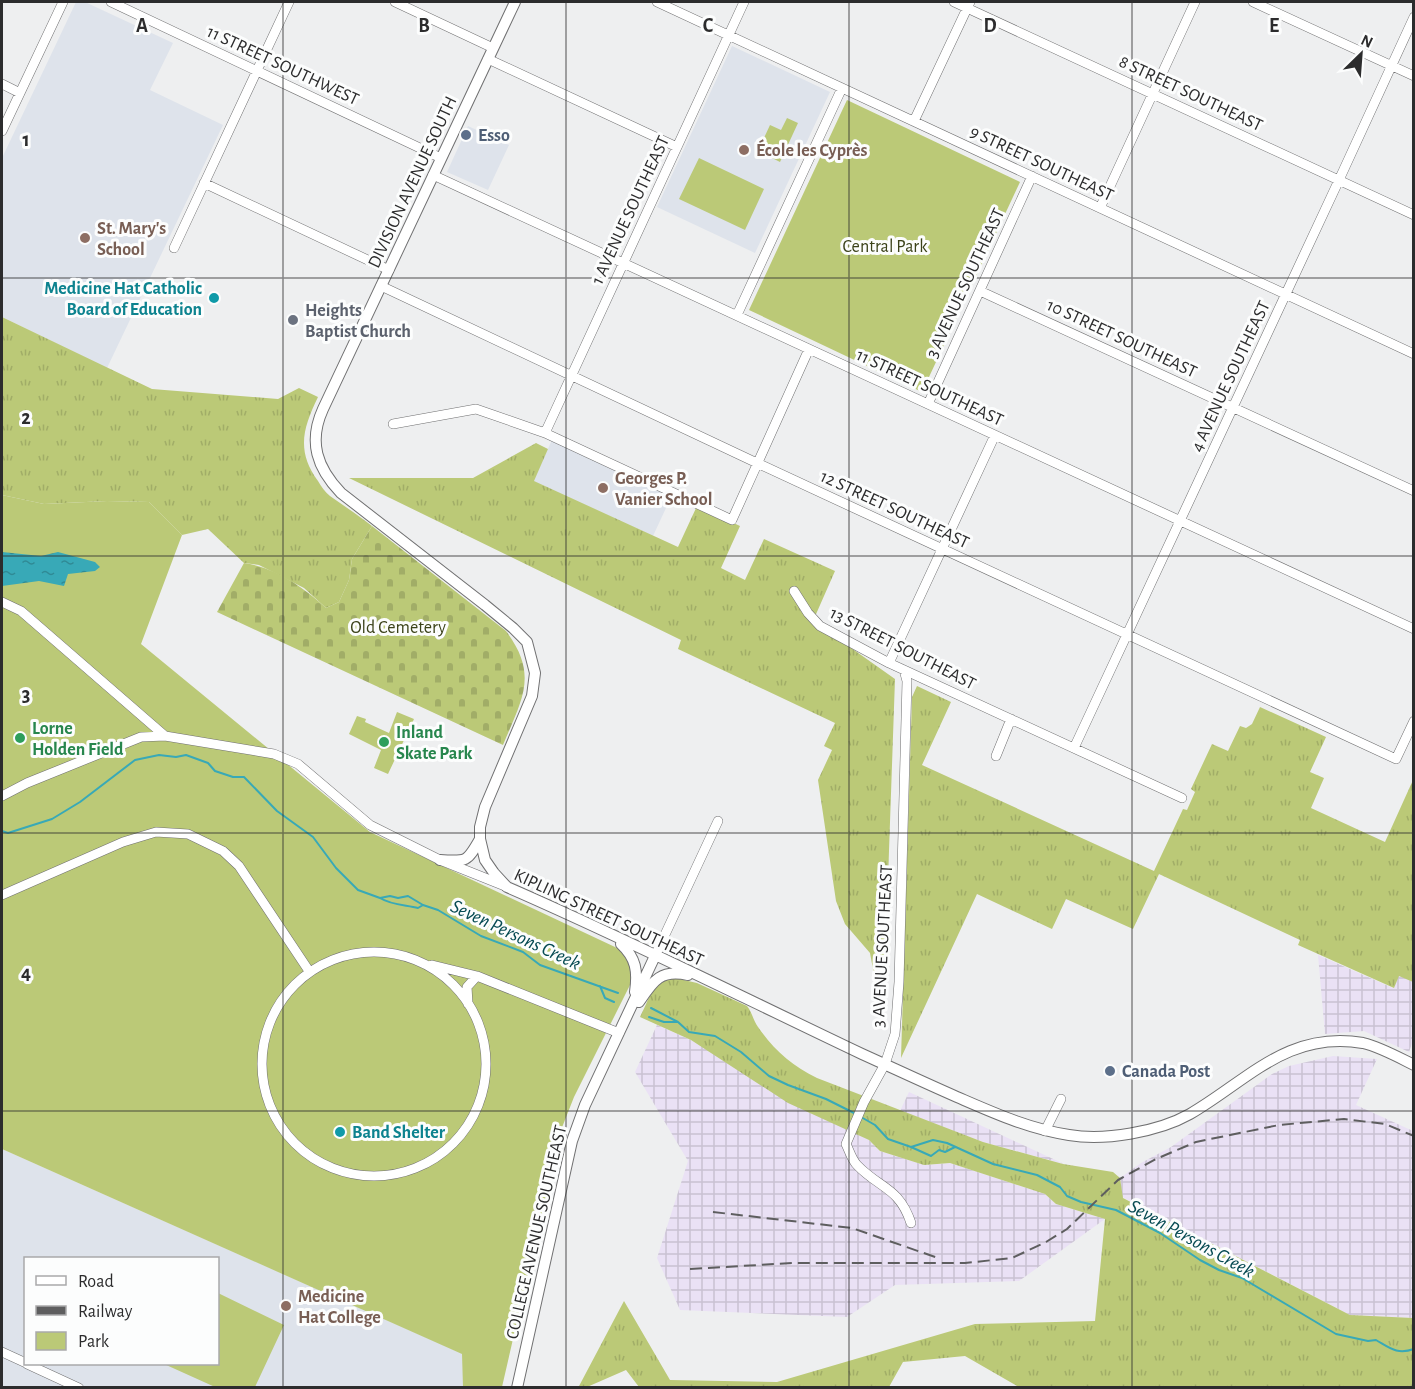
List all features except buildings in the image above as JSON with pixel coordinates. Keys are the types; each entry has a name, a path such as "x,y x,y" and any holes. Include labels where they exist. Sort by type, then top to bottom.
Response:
{"street":[{"path":"2,131 63,2"},
{"name":"11 STREET SOUTHWEST","path":"111,2 441,158"},
{"path":"174,248 290,2"},
{"path":"394,2 493,48"},
{"name":"DIVISION AVENUE SOUTH","path":"480,839 480,826 485,807 525,714 534,684 532,657 527,642 485,605 341,493 331,483 319,463 315,452 315,431 338,377 515,2"},
{"name":"9 STREET SOUTHEAST","path":"657,2 1413,354"},
{"name":"1 AVENUE SOUTHEAST","path":"545,433 744,2"},
{"name":"8 STREET SOUTHEAST","path":"954,2 968,4 1153,94 1413,215"},
{"path":"1100,208 1195,2"},
{"path":"1253,2 1413,76"},
{"path":"914,121 968,4"},
{"name":"4 AVENUE SOUTHEAST","path":"1074,748 1286,295 1413,16"},
{"path":"488,59 677,147"},
{"path":"2,84 20,93"},
{"path":"737,315 842,88"},
{"name":"11 STREET SOUTHEAST","path":"433,175 1413,629"},
{"name":"3 AVENUE SOUTHEAST","path":"928,404 1032,176"},
{"path":"204,183 389,270"},
{"name":"12 STREET SOUTHEAST","path":"381,286 1396,759 1413,721"},
{"name":"10 STREET SOUTHEAST","path":"980,291 1413,491"},
{"path":"393,424 476,409 545,433 732,520 809,349"},
{"path":"889,663 995,435"},
{"name":"13 STREET SOUTHEAST","path":"794,591 807,613 820,626 889,663 1182,798"},
{"path":"2,602 21,611 165,736"},
{"name":"3 AVENUE SOUTHEAST","path":"904,670 907,681 899,982 895,1034 885,1064 864,1102 846,1144 856,1164 895,1194 906,1208 911,1223"},
{"path":"996,756 1011,719"},
{"path":"141,737 147,721"},
{"name":"KIPLING STREET SOUTHEAST","path":"2,796 27,783 141,737 165,736 288,758 370,825 441,860 518,892 1005,1118 1045,1131 1071,1136 1120,1135 1165,1124 1188,1115 1275,1058 1313,1045 1342,1042 1367,1044 1413,1065"},
{"path":"655,956 718,821"},
{"path":"2,895 123,842 156,832 188,834 223,850 239,866 309,971"},
{"path":"441,860 461,861 468,857 480,839"},
{"path":"480,839 489,867 507,887 518,892"},
{"path":"612,936 628,950 636,966 633,1004"},
{"path":"427,964 451,981 468,1004 483,1033 487,1066 482,1098 467,1128 445,1152 417,1168 385,1176 352,1174 321,1163 295,1144 275,1117 264,1087 262,1054 269,1022 285,994 309,971 337,957 367,951 398,954 427,964 477,976 621,1029 658,978 674,974 706,980"},
{"name":"COLLEGE AVENUE SOUTHEAST","path":"517,1388 572,1141 585,1105 655,956"},
{"path":"468,1004 467,987 477,976"},
{"path":"1045,1131 1061,1099"},
{"path":"2,1352 24,1362"},
{"path":"30,1365 79,1388"}],"shaded area":[{"name":"St. Mary's School","path":"76,2 85,2 173,43 150,90 223,125 107,368 2,317 2,158"},
{"name":"École les Cyprès","path":"732,46 830,92 755,253 657,207"},
{"path":"468,126 509,145 488,190 447,172"},
{"name":"Georges P. Vanier School","path":"552,440 672,495 653,536 533,481"},
{"path":"1318,955 1393,988 1399,975 1413,982 1413,1041 1409,1052 1364,1031 1325,1034"},
{"path":"657,1025 691,1040 869,1140 880,1151 924,1165 950,1163 1045,1194 1056,1204 1105,1219 1019,1281 895,1285 847,1317 680,1310 657,1258 688,1161 635,1072"},
{"path":"1333,1056 1377,1059 1356,1105 1413,1131 1413,1318 1350,1315 1122,1197 1120,1178 1141,1163 1171,1147 1272,1074 1289,1066"},
{"path":"909,1092 1064,1164 983,1142 900,1111"},
{"name":"Medicine Hat College","path":"2,1149 463,1354 463,1387 2,1388"}],"green space":[{"name":"Central Park","path":"847,100 1020,182 922,392 749,310"},
{"path":"787,118 798,123 780,162 758,151 770,125 781,130"},
{"path":"699,158 764,189 745,230 679,199"},
{"path":"2,317 152,389 278,399 299,388 318,397 304,439 304,449 311,470 326,493 372,526 352,559 349,580 339,602 326,608 304,588 259,565 244,563 208,529 182,535 149,502 44,504 2,495"},
{"path":"536,443 548,449 534,481 678,547 697,506 740,526 721,568 745,580 764,539 835,571 813,621 895,679 883,1023 870,953 845,924 836,901 818,780 832,750 824,746 835,723 678,649 681,640 349,478 473,478"},
{"path":"2,495 44,504 149,502 182,535 141,644 370,832 615,947 627,959 631,968 630,985 574,1097 561,1130 502,1387 463,1387 462,1354 2,1149"},
{"name":"Old Cemetery","path":"372,526 506,631 516,647 525,674 524,687 503,745 217,612 244,563 278,574 308,593 326,608 339,602 349,580 352,559"},
{"path":"917,686 951,702 922,765 1154,871 1183,809 1187,810 1195,792 1191,789 1212,744 1228,751 1240,726 1246,728 1252,724 1260,707 1326,737 1310,772 1324,778 1311,808 1385,842 1413,780 1413,982 1399,976 1394,988 1298,945 1300,940 1159,874 1133,929 1066,899 1052,929 977,894 901,1058 912,697"},
{"name":"Inland Skate Park","path":"397,712 414,719 388,774 374,768 381,750 349,734 357,716 389,733"},
{"path":"675,978 697,983 747,1006 758,1027 777,1050 799,1068 817,1078 983,1142 1063,1164 1113,1172 1120,1178 1123,1198 1350,1315 1413,1318 1413,1387 1019,1387 965,1356 903,1362 889,1387 639,1387 626,1370 587,1387 578,1388 624,1301 670,1380 777,1382 975,1324 1095,1321 1105,1219 1056,1204 1045,1194 950,1163 924,1165 880,1151 869,1140 788,1103 691,1040 640,1017 657,986 668,979"},
{"path":"219,1293 284,1325 255,1387 215,1387 166,1365 219,1365"}],"water":[{"path":"2,552 41,556 58,552 95,562 100,567 95,571 68,574 64,586 39,581 2,586"}],"waterway":[{"name":"Seven Persons Creek","path":"2,831 8,833 52,819 80,802 135,760 159,755 176,757 186,755 208,763 215,771 233,777 244,777 277,811 313,837 336,868 358,890 380,898 408,896 423,905 438,910 481,936 523,952 540,965 618,993"},
{"name":"Seven Persons Creek","path":"380,898 418,908 423,905"},
{"name":"Seven Persons Creek","path":"600,986 605,998 614,1002"},
{"name":"Seven Persons Creek","path":"651,1008 678,1022 689,1032 715,1036 741,1052 769,1076 856,1114"},
{"name":"Seven Persons Creek","path":"649,1017 664,1022 678,1022"},
{"name":"Seven Persons Creek","path":"861,1117 875,1125 888,1139 911,1147 933,1140 947,1143 993,1164 1037,1175 1060,1187 1067,1196 1081,1202 1116,1210 1160,1233 1200,1260 1242,1278 1336,1334 1368,1341 1376,1340 1398,1351 1414,1349"},
{"name":"Seven Persons Creek","path":"911,1147 931,1156 939,1150 945,1152 955,1147"}],"railway":[{"path":"690,1269 793,1263 965,1263 1012,1258 1067,1229 1118,1180 1156,1159 1196,1142 1279,1125 1344,1119 1385,1124 1414,1136"},
{"path":"713,1212 852,1228 938,1258"}],"place":[{"name":"Esso","path":"466,135"},
{"name":"École les Cyprès","path":"744,150"},
{"name":"St. Mary's School","path":"85,238"},
{"name":"Medicine Hat Catholic Board of Education","path":"214,298"},
{"name":"Heights Baptist Church","path":"293,320"},
{"name":"Georges P. Vanier School","path":"603,488"},
{"name":"Lorne Holden Field","path":"20,738"},
{"name":"Inland Skate Park","path":"384,742"},
{"name":"Canada Post","path":"1110,1071"},
{"name":"Band Shelter","path":"340,1132"},
{"name":"Medicine Hat College","path":"286,1306"}]}
